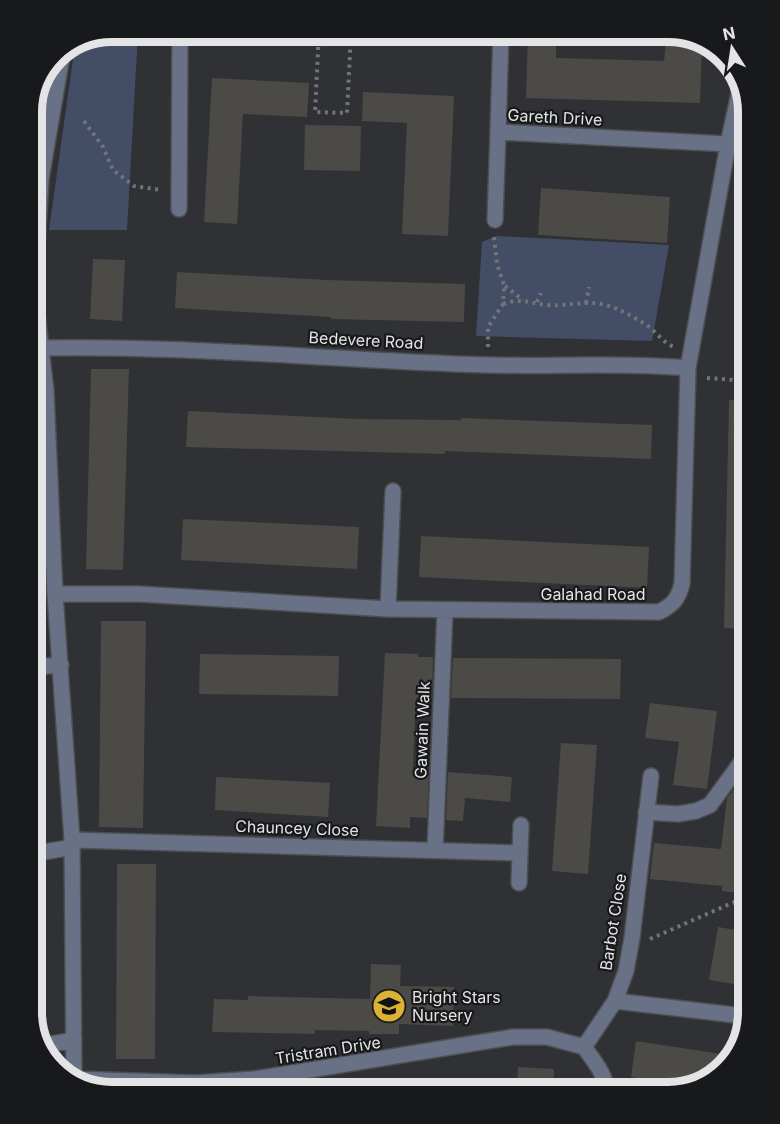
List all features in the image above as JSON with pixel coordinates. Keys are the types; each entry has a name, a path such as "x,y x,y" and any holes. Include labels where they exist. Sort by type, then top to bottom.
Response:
{"street":[{"path":"179,209 180,42"},
{"name":"Gareth Drive","path":"501,42 498,132 728,144"},
{"path":"42,173 60,65"},
{"path":"45,91 55,91"},
{"name":"Galahad Road","path":"56,594 139,594 388,609 658,612 671,606 678,597 682,584 688,368 737,103"},
{"path":"495,220 498,132"},
{"name":"Bedevere Road","path":"42,348 112,347 245,352 487,365 688,368"},
{"path":"42,357 46,391 56,594 73,844 74,1071"},
{"path":"42,468 49,467"},
{"path":"388,609 393,491"},
{"name":"Gawain Walk","path":"435,850 445,610"},
{"path":"42,666 61,665"},
{"path":"646,812 678,814 696,811 710,804 738,767"},
{"name":"Barbot Close","path":"584,1047 615,1001 626,970 632,938 651,776"},
{"path":"519,883 521,825"},
{"name":"Chauncey Close","path":"42,852 73,844 520,853"},
{"path":"615,1001 735,1015"},
{"name":"Tristram Drive","path":"202,1082 254,1079 513,1038 547,1037 584,1047"},
{"path":"50,1044 74,1040"},
{"path":"584,1047 605,1082"},
{"name":"Tristram Drive","path":"97,1081 147,1082"}],"path":[{"path":"318,42 315,111 347,113 351,42"},
{"path":"84,121 103,147 113,170 134,186 179,193"},
{"path":"487,365 488,327 504,304 504,285 497,264 494,243 495,220"},
{"path":"504,285 523,300"},
{"path":"586,303 589,287"},
{"path":"537,302 541,293"},
{"path":"504,304 523,300 546,305 586,303 608,306 623,311 650,327 669,345 678,348"},
{"path":"688,368 697,376 704,378 738,380"},
{"path":"632,938 648,939 738,900"}],"shaded area":[{"path":"137,42 127,230 49,230 74,54 98,43"},
{"path":"496,236 669,245 652,341 476,336 482,242"}],"building":[{"path":"528,42 556,42 556,58 664,61 666,42 691,46 702,51 700,103 526,98"},
{"path":"212,78 309,83 307,117 243,114 237,224 204,222"},
{"path":"363,92 454,96 448,236 402,234 407,123 362,121"},
{"path":"305,125 361,126 360,171 304,170"},
{"path":"541,188 670,197 667,243 538,235"},
{"path":"93,259 125,260 122,321 90,319"},
{"path":"177,272 465,284 464,322 331,319 331,317 175,308"},
{"path":"91,369 129,369 123,570 86,569"},
{"path":"729,400 738,400 738,629 724,628"},
{"path":"188,411 358,419 461,420 461,418 652,425 651,459 445,451 445,454 186,447"},
{"path":"183,519 359,527 357,569 181,560"},
{"path":"421,536 649,547 647,588 419,577"},
{"path":"101,621 146,621 143,828 99,827"},
{"path":"385,653 433,657 432,698 416,698 413,770 429,771 427,818 410,817 410,828 376,826"},
{"path":"200,654 339,656 338,696 199,694"},
{"path":"453,658 621,659 620,699 451,698"},
{"path":"650,703 717,711 707,789 673,785 679,742 645,738"},
{"path":"561,743 597,745 588,874 552,871"},
{"path":"448,772 512,777 510,802 465,798 463,821 446,820"},
{"path":"216,777 330,783 328,817 215,810"},
{"path":"738,785 738,893 722,891 722,886 650,879 654,843 721,849 727,798"},
{"path":"117,864 156,864 155,1059 116,1059"},
{"path":"718,927 738,930 738,985 709,980"},
{"path":"371,964 401,965 400,986 454,987 453,1026 399,1024 399,1034 315,1030 315,1034 212,1032 214,999 248,1000 248,996 370,999"},
{"path":"636,1041 724,1055 711,1068 686,1080 661,1082 631,1077"},
{"path":"518,1067 554,1069 553,1082 517,1082"}],"place":[{"name":"Bright Stars Nursery","path":"389,1006"}]}
